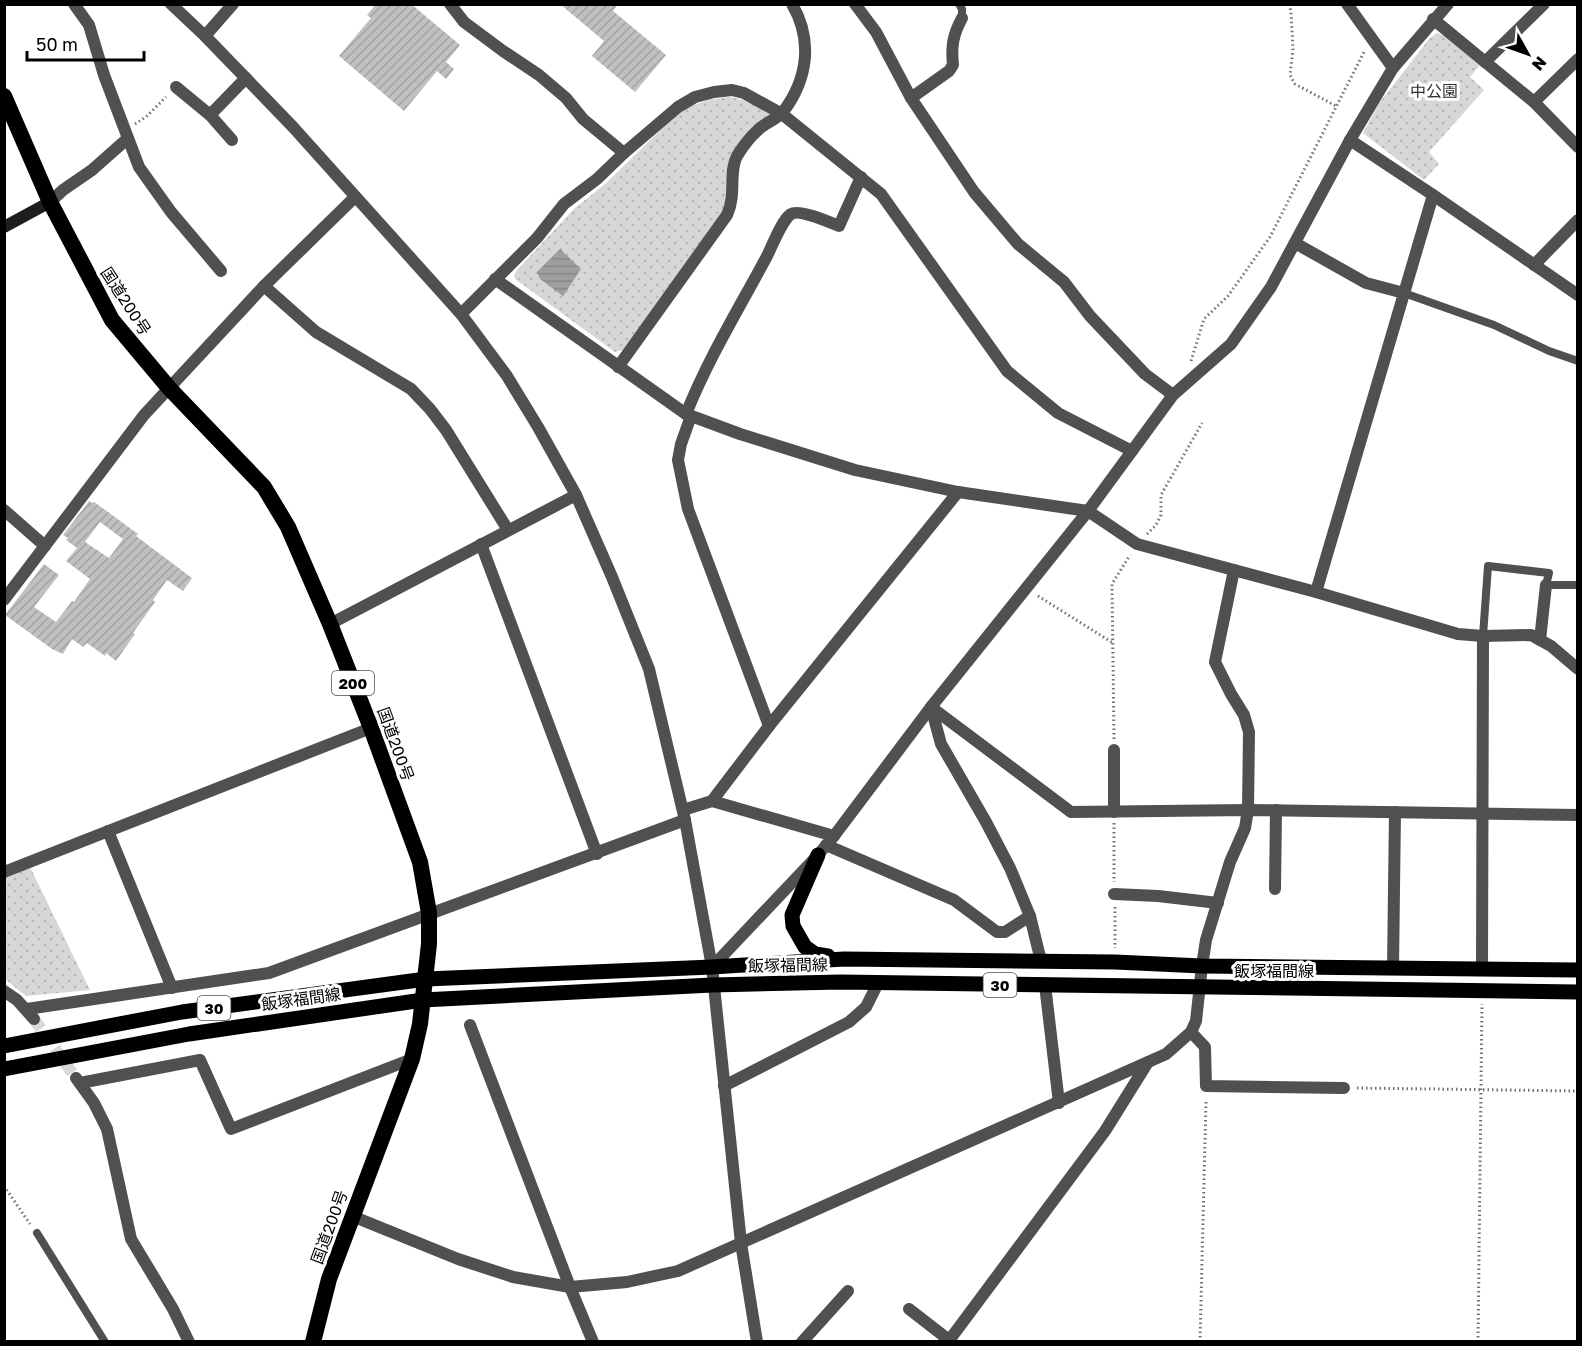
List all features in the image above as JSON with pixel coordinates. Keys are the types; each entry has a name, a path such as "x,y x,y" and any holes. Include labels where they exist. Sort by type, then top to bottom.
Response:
{"highway":[{"name":"国道200号","path":"4,96 50,202 112,320 169,388 264,487 288,527 371,728 420,862 429,913 429,944 423,1000 412,1059 329,1279 313,1341"}],"main road":[{"path":"4,227 50,202"},
{"path":"826,845 792,915 793,926 805,947 814,954 844,959"},
{"name":"飯塚福間線","path":"4,1046 182,1012 426,979 844,959 1578,970"},
{"name":"飯塚福間線","path":"4,1069 189,1034 423,1000 712,985 878,983 1578,992"}],"street":[{"path":"74,4 88,25 126,135 140,167 165,203 221,271"},
{"path":"171,4 293,127 461,314 507,376 576,495 649,669 684,815 712,967 712,985 741,1243 757,1341"},
{"path":"205,36 233,4"},
{"path":"450,4 464,22 539,75 566,98 584,119 624,153"},
{"path":"618,367 727,214 732,203 732,171 736,157 757,130 782,114 796,91 805,68 806,42 801,18 792,4"},
{"path":"855,4 876,32 911,98 974,192 1018,244 1064,282 1090,316 1145,374 1173,395"},
{"path":"1347,4 1393,68"},
{"path":"712,967 826,845 1088,511 1173,395 1231,344 1271,287 1350,140 1393,68 1448,4"},
{"path":"1485,62 1544,4"},
{"path":"911,98 953,65 951,48 954,33 962,18"},
{"path":"1433,19 1534,102 1578,147"},
{"path":"1534,102 1578,59"},
{"path":"210,115 246,78"},
{"path":"176,87 210,115 232,140"},
{"path":"461,314 537,238 564,204 597,180 678,106 695,97 732,90 744,93 782,114 881,194 1007,371 1058,413 1132,451"},
{"path":"50,202 92,170 126,135"},
{"path":"1350,140 1578,295"},
{"path":"769,726 688,509 678,460 688,415 702,375 766,259 784,221 790,214 797,212 839,225 861,177"},
{"path":"1316,592 1433,195"},
{"path":"4,600 144,415 264,286 355,197"},
{"path":"1534,265 1578,220"},
{"path":"1295,243 1366,283 1404,293"},
{"path":"495,279 688,415 740,435 855,470 958,492 1088,511 1137,544 1316,592 1458,634 1531,636 1551,646 1578,669"},
{"path":"264,286 316,332 411,389 446,430 508,530"},
{"path":"4,991 31,1014 172,987 269,973 429,913 597,854 712,801 769,726 958,492"},
{"path":"330,624 576,495"},
{"path":"4,510 45,546"},
{"path":"482,544 597,854"},
{"path":"352,1216 458,1259 513,1277 570,1287 627,1282 678,1271 1166,1054 1191,1032 1196,1021 1206,940 1230,862 1245,828 1248,810 1249,732 1244,715 1215,662 1234,570"},
{"path":"1540,640 1546,585"},
{"path":"1482,968 1483,636"},
{"path":"932,707 1071,812 1276,810 1578,815"},
{"path":"932,707 941,744 1010,868 1030,916 1041,961"},
{"path":"4,872 371,728"},
{"path":"1114,750 1114,812"},
{"path":"712,801 826,845 954,900 997,932 1005,932 1030,916"},
{"path":"1275,889 1276,810"},
{"path":"1393,968 1395,812"},
{"path":"108,831 172,987"},
{"path":"1114,894 1158,896 1218,903"},
{"path":"724,1086 849,1022 866,1007 878,983"},
{"path":"1045,985 1059,1103"},
{"path":"470,1026 593,1341"},
{"path":"1191,1032 1206,1047 1206,1086 1344,1088"},
{"path":"189,1341 173,1309 131,1239 107,1129 94,1103 77,1080 200,1060 231,1129 412,1059"},
{"path":"909,1309 949,1341 1105,1131 1148,1062"},
{"path":"802,1341 848,1291"}],"lane":[{"path":"959,4 962,9 962,18"},
{"path":"1404,293 1494,325 1549,351 1578,361"},
{"path":"1483,636 1488,567 1549,573 1546,585 1578,585"},
{"path":"36,1233 105,1341"}],"path":[{"path":"1289,4 1293,49 1290,75 1295,84 1336,106"},
{"path":"1188,383 1188,366 1194,355 1204,319 1228,296 1270,237 1372,39"},
{"path":"126,135 176,87"},
{"path":"1114,750 1112,584 1137,544 1156,525 1161,515 1161,495 1202,423"},
{"path":"1028,587 1037,596 1113,643"},
{"path":"1478,1341 1482,990"},
{"path":"1200,1341 1206,1086"},
{"path":"1344,1088 1578,1091"},
{"path":"4,1186 36,1233"}],"green space":[{"name":"中公園","path":"1437,33 1445,36 1481,64 1470,77 1484,90 1429,152 1439,164 1424,180 1363,133 1380,102 1429,39"},
{"path":"729,97 752,103 772,114 732,155 729,200 723,213 625,349 615,352 515,279 514,275 517,270 575,208 605,184 676,115 708,100"},
{"path":"30,867 90,990 26,996 5,979 4,877"}],"shaded area":[{"path":"560,249 581,269 563,296 540,279 537,272"}],"building":[{"path":"376,4 411,4 460,45 446,62 454,69 446,79 437,71 404,111 339,56 371,18 367,15"},
{"path":"560,4 618,4 613,11 666,55 635,92 592,56 604,41"},
{"path":"89,501 94,502 192,578 183,591 167,580 116,661 87,643 83,647 72,639 63,654 52,649 5,615 44,564 59,575 34,607 56,622 72,601 74,602 90,579 66,561 77,548 63,535","holes":["100,522 123,539 109,558 85,542"]}],"tunnel":[{"path":"34,1019 75,1077"}]}
